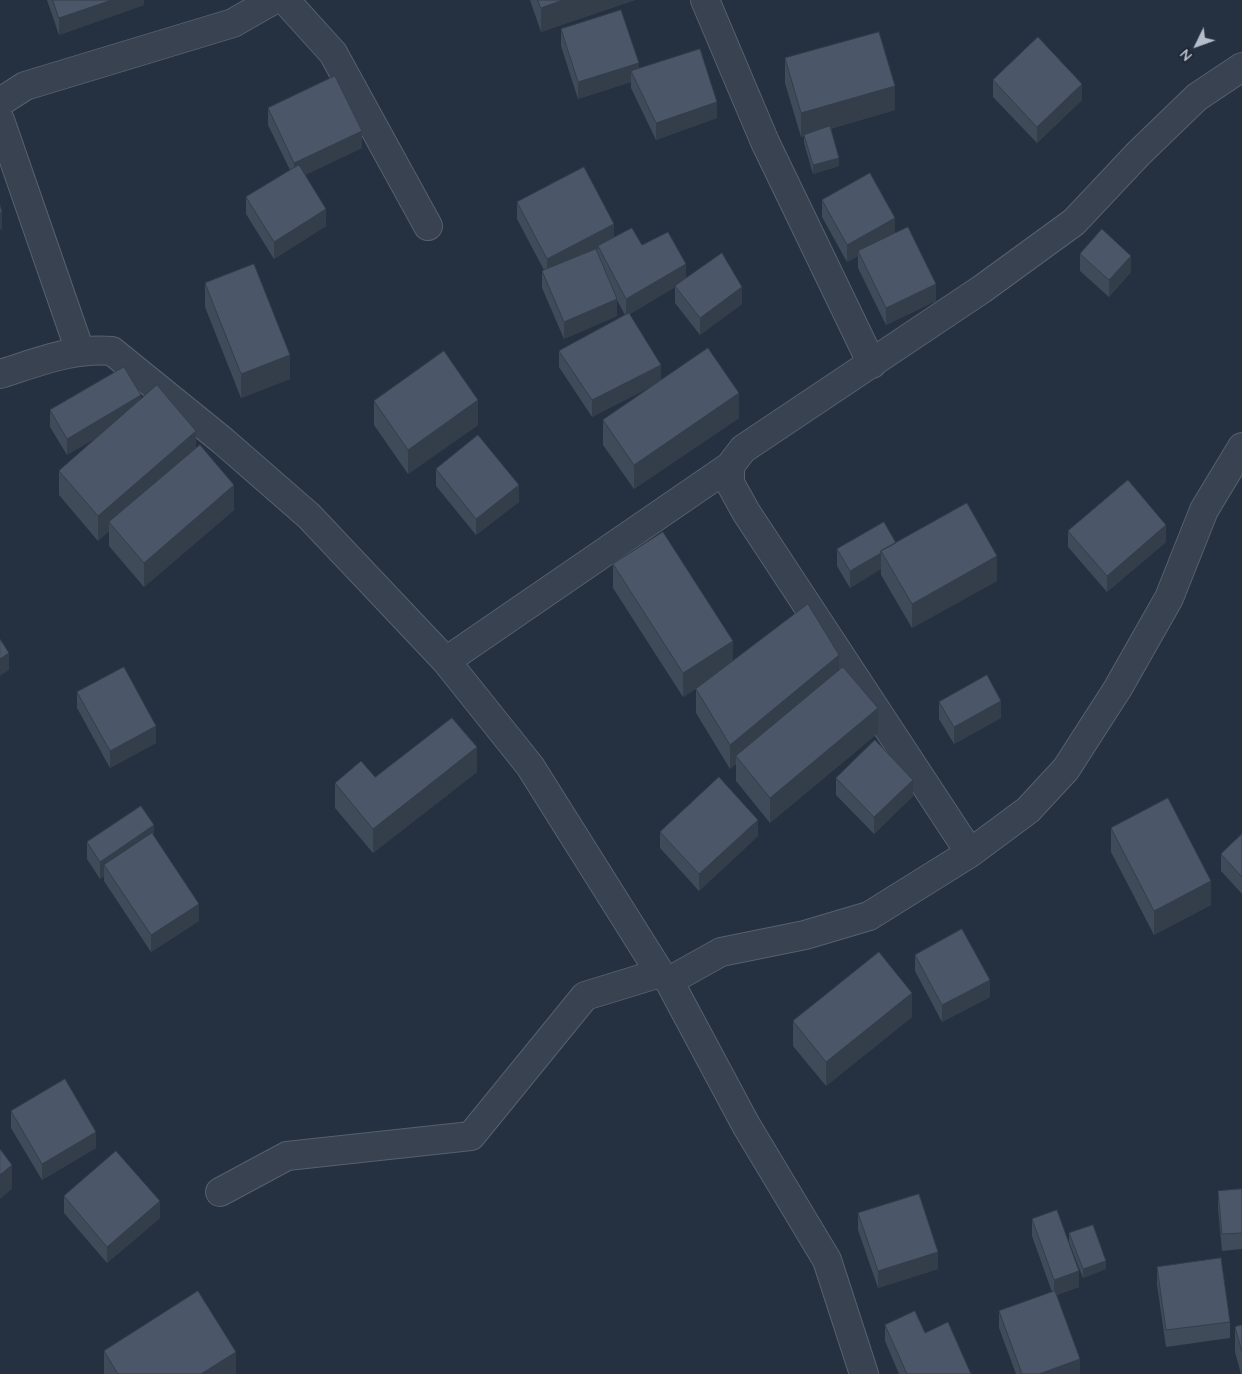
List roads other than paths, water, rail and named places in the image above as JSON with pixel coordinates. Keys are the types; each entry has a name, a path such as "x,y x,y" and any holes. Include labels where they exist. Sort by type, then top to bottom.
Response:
{"street":[{"path":"0,102 25,86 233,23 273,0"},
{"path":"285,0 332,53 428,226"},
{"path":"705,0 765,142 872,364"},
{"path":"446,660 730,466 743,449 982,289 1074,222 1139,153 1197,96 1242,67"},
{"path":"0,120 80,351"},
{"path":"0,374 80,351 96,349 112,351 223,441 309,516 446,660 530,766 664,977 746,1125 827,1260 864,1374"},
{"path":"220,1192 287,1156 471,1136 585,996 664,977 720,952 805,935 869,916 970,853 1028,810 1066,769 1118,688 1164,606 1204,510 1242,447"},
{"path":"730,466 730,483 746,512 970,853"}]}
